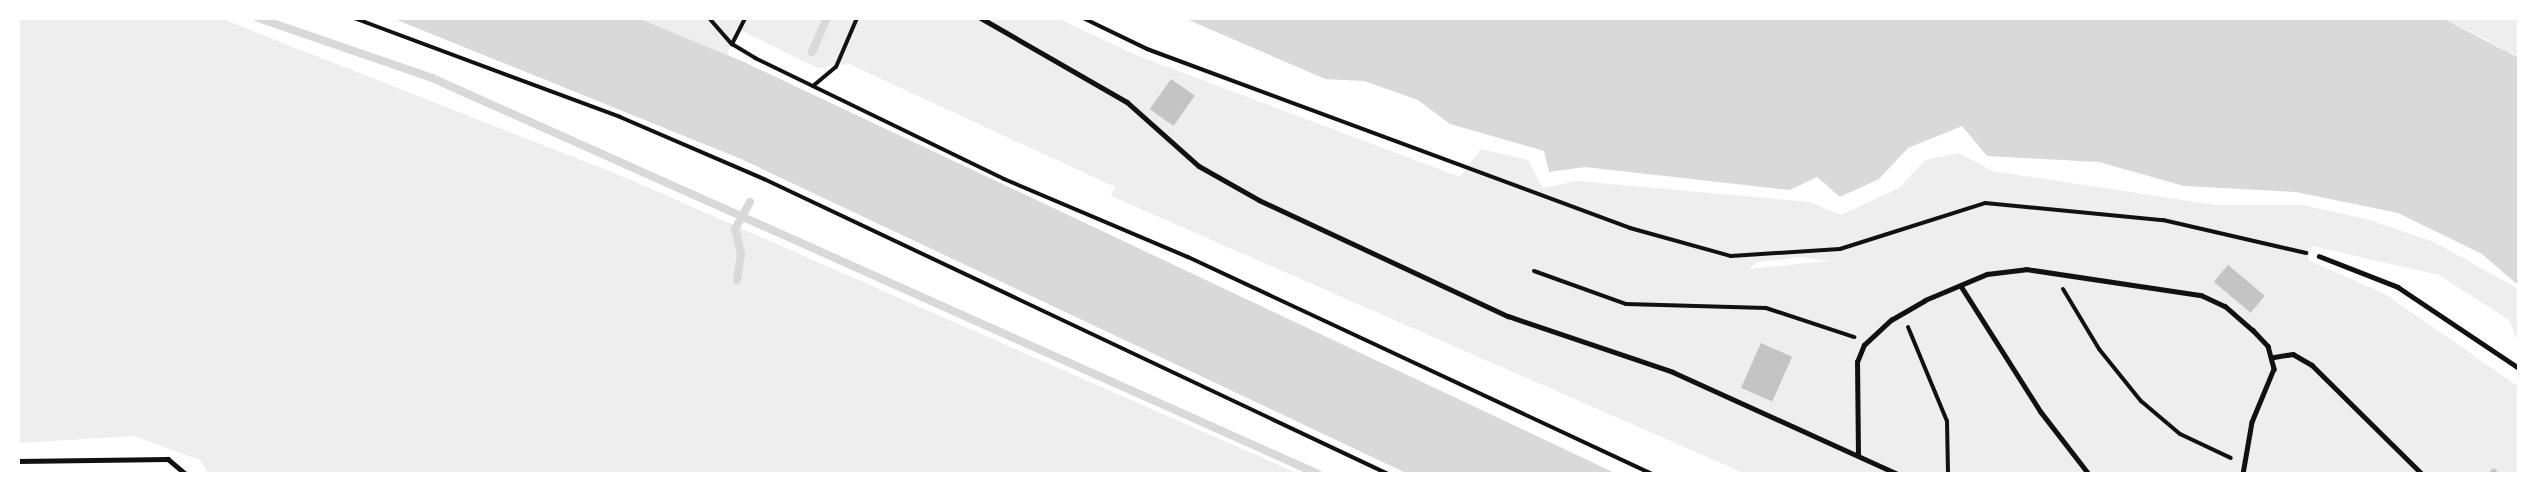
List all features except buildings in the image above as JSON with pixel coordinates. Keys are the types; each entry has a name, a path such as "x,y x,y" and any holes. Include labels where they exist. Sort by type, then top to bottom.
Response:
{"lane":[{"path":"981,18 1127,102 1199,166 1259,200 1518,320 1662,368 1898,474"},
{"path":"2319,256 2398,287 2519,368"},
{"path":"1858,455 1857,362 1864,345 1900,313 1961,286 2009,269 2201,295 2224,306 2274,357"},
{"path":"1961,286 2046,419 2089,474"},
{"path":"2274,357 2293,354 2312,365 2422,474"},
{"path":"2243,474 2243,461 2274,357"},
{"path":"18,461 168,459 186,474"}],"path":[{"path":"354,18 620,117 781,187 1388,474"},
{"path":"710,18 732,44 813,86 1652,474"},
{"path":"732,44 745,18"},
{"path":"813,86 836,67 857,18"},
{"path":"1083,18 1147,49 1618,224 1731,256 1840,249 1986,203 2163,220 2319,256"},
{"path":"1534,271 1638,306 1789,313 1845,332 1864,345"},
{"path":"2058,274 2083,325 2141,401 2180,434 2243,461"},
{"path":"1900,313 1944,408 1948,474"}],"shaded area":[{"path":"18,18 220,18 629,179 1299,474 209,474 200,460 134,436 18,443"},
{"path":"392,18 638,18 744,62 1617,474 1408,474 741,159"},
{"path":"638,18 1057,18 1136,55 1460,177 1481,149 1528,160 1543,188 1577,181 1810,202 1841,215 1899,188 1925,160 1959,153 1992,171 2215,205 2303,205 2366,219 2434,242 2519,289 2519,344 2509,320 2439,275 2312,246 2308,260 2385,294 2519,387 2519,474 1746,474 1111,196 1115,187 849,64 817,68 736,28 727,55","holes":["1802,257 1828,261 1749,269 1757,262"]},
{"path":"1184,18 2442,18 2519,58 2519,286 2482,254 2398,213 2296,192 2184,186 2099,162 1987,156 1962,126 1908,148 1879,179 1840,197 1817,177 1790,190 1585,167 1549,172 1544,151 1450,124 1418,100 1364,81 1325,79"},
{"path":"2442,18 2519,18 2519,58 2485,39"}],"waterway":[{"path":"258,18 432,78 1318,474"},
{"path":"812,52 827,18"},
{"path":"737,280 741,254 735,229 750,202"}]}
